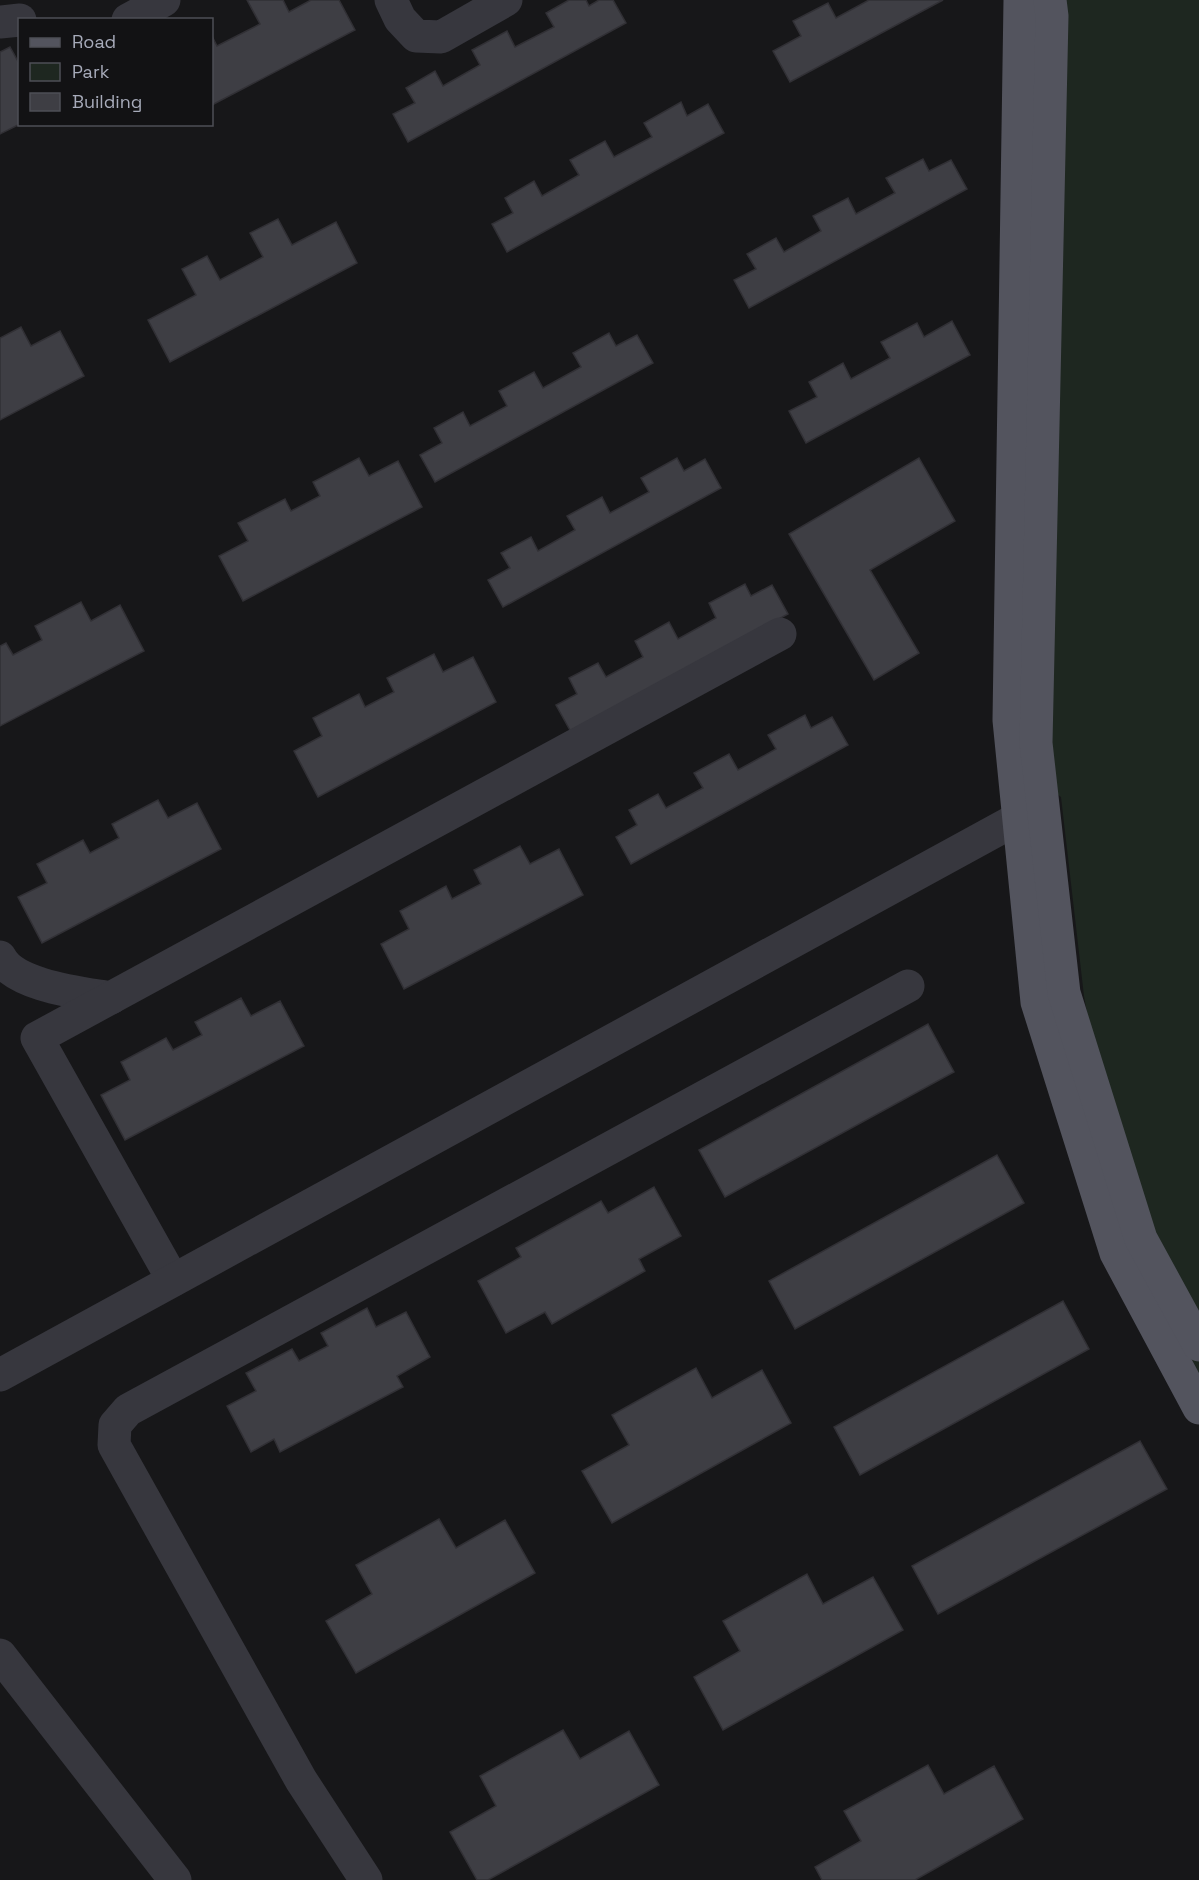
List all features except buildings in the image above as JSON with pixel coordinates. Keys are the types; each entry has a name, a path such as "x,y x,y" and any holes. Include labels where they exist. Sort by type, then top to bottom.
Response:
{"main road":[{"path":"1020,0 1009,720 1031,813 1064,993 1141,1239 1199,1345"},
{"path":"1050,0 1052,27 1036,743 1031,813 1037,1002 1116,1253 1199,1408"}],"street":[{"path":"132,18 164,0"},
{"path":"391,0 400,19 416,36 441,37 506,0"},
{"path":"0,22 18,20"},
{"path":"173,1280 37,1038 780,634"},
{"path":"0,1375 1031,813"},
{"path":"0,957 5,967 52,988 111,998"},
{"path":"366,1880 301,1780 114,1445 115,1425 128,1410 908,986"},
{"path":"0,1655 175,1880"}],"green space":[{"path":"1031,0 1199,0 1199,1374 1129,1245 1084,996 1061,797 1028,772"}]}
